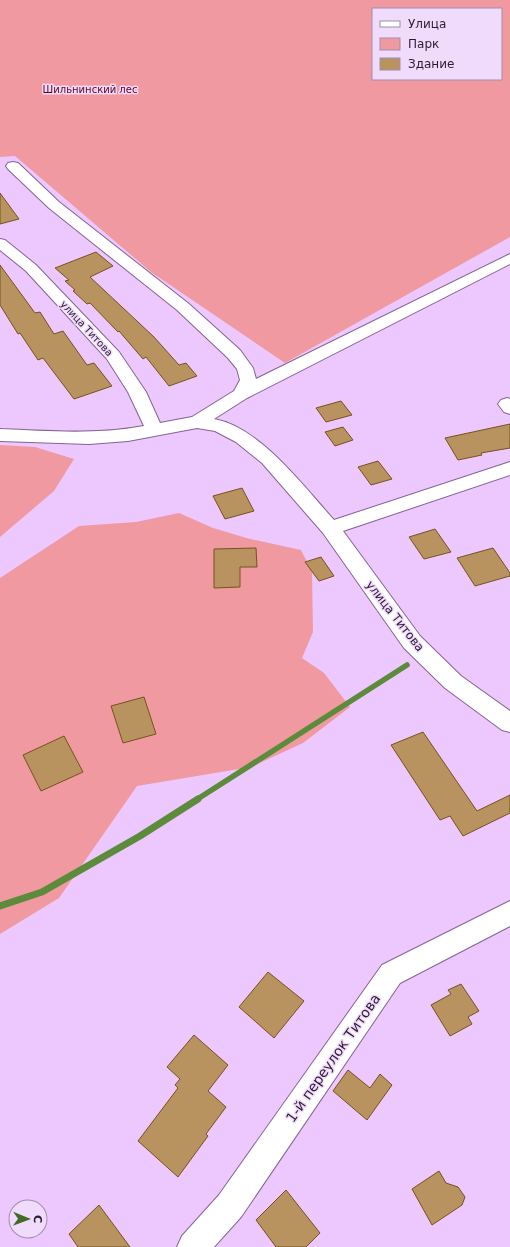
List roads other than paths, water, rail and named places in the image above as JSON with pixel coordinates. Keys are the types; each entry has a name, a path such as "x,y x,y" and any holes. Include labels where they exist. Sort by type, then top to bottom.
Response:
{"street":[{"path":"13,166 54,205 183,307 234,354 245,368 248,380 241,394"},
{"name":"улица Титова","path":"0,243 31,268 113,356 137,392 154,429"},
{"path":"0,435 89,438 128,435 198,422 241,394 510,258"},
{"name":"улица Титова","path":"198,422 220,426 242,438 268,459 330,528 412,642 453,682 510,722"},
{"path":"330,528 510,468"},
{"name":"1-й переулок Титова","path":"193,1247 230,1206 391,974 510,913"}],"waterway":[{"path":"196,800 407,665"},
{"path":"0,906 42,892 140,836 198,799"}],"park label":[{"name":"Шильнинский лес","path":"90,89"}]}
